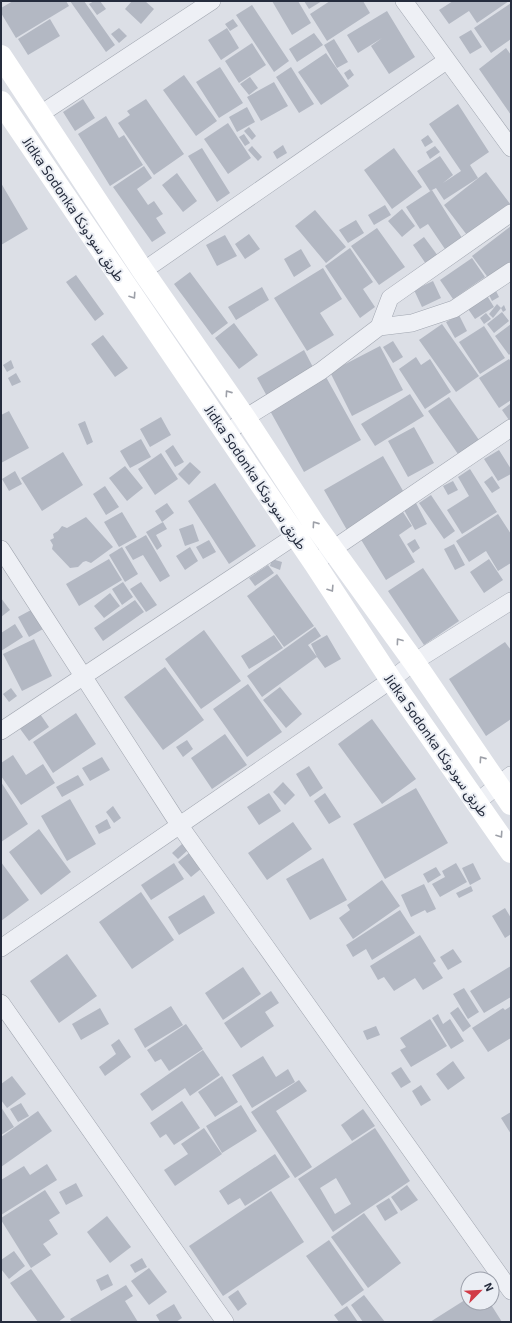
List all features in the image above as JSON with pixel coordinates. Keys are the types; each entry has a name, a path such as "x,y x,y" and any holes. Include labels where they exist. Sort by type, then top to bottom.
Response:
{"main road":[{"name":"Jidka Sodonka طريق سودونكا","path":"1,56 143,271 245,418 315,525 414,662 505,780 511,804"},
{"name":"Jidka Sodonka طريق سودونكا","path":"1,102 315,564 391,680 511,852"}],"street":[{"path":"39,115 212,1"},
{"path":"404,1 446,61 511,148"},
{"path":"143,271 446,61"},
{"path":"380,327 390,298 511,213"},
{"path":"227,434 245,418 321,371 380,327 412,323 454,309 511,271"},
{"path":"315,564 333,549 511,428"},
{"path":"1,731 83,675 296,536"},
{"path":"1,549 180,826 511,1291"},
{"path":"1,948 391,680 414,662 511,601"},
{"path":"477,802 505,780"},
{"path":"1,1003 225,1322"}],"building":[{"path":"13,1 66,1 69,6 16,38 1,13 1,8"},
{"path":"70,1 84,1 115,45 106,52"},
{"path":"94,1 100,1 106,9 97,15 89,4"},
{"path":"132,1 145,1 154,9 141,24 125,9"},
{"path":"272,1 298,1 311,23 292,35"},
{"path":"304,1 322,1 309,9"},
{"path":"330,1 363,1 370,13 327,41 310,14"},
{"path":"453,1 509,1 477,23 469,11 449,24 439,10"},
{"path":"511,3 511,39 491,53 474,28"},
{"path":"252,5 289,61 274,72 236,15"},
{"path":"387,11 415,57 389,74 371,46 382,38 358,53 347,35"},
{"path":"50,19 60,36 28,55 18,39"},
{"path":"233,19 238,26 230,31 225,24"},
{"path":"119,28 127,36 119,43 111,34"},
{"path":"227,28 239,48 221,60 208,40"},
{"path":"471,30 482,47 470,54 459,37"},
{"path":"314,33 323,45 297,62 289,49"},
{"path":"334,39 348,62 337,68 324,45"},
{"path":"252,43 266,65 239,83 225,61"},
{"path":"506,48 511,55 511,115 479,69"},
{"path":"326,53 349,86 321,105 298,72"},
{"path":"220,67 243,103 219,118 196,82"},
{"path":"291,67 314,104 299,113 276,77"},
{"path":"350,69 354,75 348,80 344,73"},
{"path":"184,75 217,121 196,136 163,90"},
{"path":"250,77 258,88 249,95 240,84"},
{"path":"274,82 288,106 261,121 247,97"},
{"path":"83,99 95,118 75,131 63,112"},
{"path":"146,99 184,154 154,175 118,123 130,115 127,111"},
{"path":"458,104 489,152 470,165 478,178 444,200 436,188 430,191 417,171 440,156 453,175 443,183 461,171 429,124"},
{"path":"247,107 255,122 237,132 229,117"},
{"path":"106,116 119,138 124,135 143,165 110,186 78,134"},
{"path":"228,123 251,158 228,174 204,139"},
{"path":"249,127 256,136 252,140 244,131"},
{"path":"244,134 250,143 245,146 239,137"},
{"path":"428,135 433,142 425,147 421,140"},
{"path":"283,145 287,153 277,159 273,152"},
{"path":"252,146 262,157 258,161 248,150"},
{"path":"435,146 440,152 430,159 426,152"},
{"path":"202,148 230,193 217,202 188,156"},
{"path":"394,148 422,187 392,209 364,170"},
{"path":"144,166 152,178 137,189 148,205 154,201 163,214 156,218 166,233 152,242 113,187"},
{"path":"486,172 511,207 470,239 444,205"},
{"path":"177,173 197,201 183,212 162,185"},
{"path":"1,183 28,229 1,245"},
{"path":"432,190 464,241 447,252 428,224 420,229 406,207"},
{"path":"385,205 391,215 374,225 368,215"},
{"path":"402,209 415,226 402,237 388,221"},
{"path":"315,210 346,247 326,263 295,226"},
{"path":"356,220 364,233 348,243 339,230"},
{"path":"511,226 511,269 492,283 472,256"},
{"path":"377,228 405,267 379,285 351,246"},
{"path":"249,234 260,249 245,259 235,244"},
{"path":"225,235 237,256 217,266 206,245"},
{"path":"424,237 438,256 426,264 413,245"},
{"path":"350,248 373,282 363,289 375,307 360,318 325,266"},
{"path":"301,249 311,266 294,277 284,259"},
{"path":"472,258 485,277 453,299 440,280"},
{"path":"323,268 342,299 320,313 334,335 307,351 274,298"},
{"path":"190,272 228,323 212,335 174,284"},
{"path":"76,275 104,314 95,321 66,282"},
{"path":"433,281 441,298 422,307 414,290"},
{"path":"262,287 269,300 236,320 228,307"},
{"path":"495,289 499,297 492,301 488,293"},
{"path":"486,294 494,307 475,319 466,306"},
{"path":"497,304 501,308 493,318 489,314"},
{"path":"504,305 506,310 503,312 501,308"},
{"path":"502,312 509,321 494,333 487,324"},
{"path":"486,313 491,319 484,324 480,318"},
{"path":"459,315 467,331 455,338 446,322"},
{"path":"234,323 258,355 239,369 215,338"},
{"path":"442,324 479,376 456,392 419,340"},
{"path":"511,324 511,353 509,355 495,336"},
{"path":"484,326 505,358 480,374 459,342"},
{"path":"103,335 128,368 115,377 91,344"},
{"path":"393,341 403,357 393,363 383,347"},
{"path":"380,346 403,390 352,416 330,372"},
{"path":"304,350 315,371 268,398 257,378"},
{"path":"416,357 421,365 430,359 451,392 425,409 399,369"},
{"path":"509,359 511,362 511,400 499,408 479,378"},
{"path":"11,360 14,368 7,372 3,365"},
{"path":"16,373 21,382 12,386 8,378"},
{"path":"326,377 361,440 304,472 269,409"},
{"path":"410,394 424,416 375,446 361,424"},
{"path":"449,397 479,440 458,454 428,411"},
{"path":"510,404 511,405 511,423 502,410"},
{"path":"9,411 29,448 1,463 1,415"},
{"path":"161,417 171,435 150,447 140,429"},
{"path":"85,421 93,442 87,445 78,424"},
{"path":"414,427 434,463 408,477 388,441"},
{"path":"141,439 151,457 130,468 120,451"},
{"path":"173,445 184,462 175,467 165,451"},
{"path":"499,450 511,469 511,474 498,481 484,459"},
{"path":"63,452 83,485 42,511 21,478"},
{"path":"161,453 178,479 155,495 138,469"},
{"path":"383,456 406,496 347,530 324,490"},
{"path":"190,462 201,472 189,485 178,474"},
{"path":"125,466 143,488 127,501 109,478"},
{"path":"470,469 497,512 462,534 447,510 469,496 458,477"},
{"path":"15,471 22,484 9,491 2,479"},
{"path":"492,476 500,488 492,493 484,482"},
{"path":"453,481 458,490 448,495 443,486"},
{"path":"215,483 256,546 229,564 188,501"},
{"path":"105,486 119,507 106,515 93,494"},
{"path":"431,495 455,531 444,539 419,503"},
{"path":"167,503 174,513 162,522 155,511"},
{"path":"416,503 427,524 415,530 404,510"},
{"path":"122,512 137,537 119,547 104,522"},
{"path":"403,512 412,526 399,535 415,562 386,580 360,538"},
{"path":"498,514 511,534 511,563 498,571 486,551 469,562 456,541"},
{"path":"86,517 113,547 91,563 86,561 78,567 70,568 52,549 53,545 50,540 54,538 53,534 62,526 67,528"},
{"path":"163,522 167,529 156,535 162,546 157,550 146,532"},
{"path":"193,524 199,541 185,546 179,529"},
{"path":"146,535 170,576 160,582 143,555 133,560 125,547"},
{"path":"415,539 420,548 413,553 407,544"},
{"path":"209,540 216,552 203,559 196,547"},
{"path":"454,544 465,565 455,570 444,549"},
{"path":"122,547 138,574 125,582 109,555"},
{"path":"190,547 198,561 185,570 176,556"},
{"path":"109,559 122,580 79,606 66,584"},
{"path":"272,559 282,562 280,570 270,566"},
{"path":"489,559 503,580 484,593 470,572"},
{"path":"268,565 274,573 255,586 249,578"},
{"path":"423,568 459,621 424,645 388,591"},
{"path":"277,574 314,626 284,647 247,596"},
{"path":"123,582 133,597 122,605 112,589"},
{"path":"141,582 157,605 146,612 130,589"},
{"path":"110,593 120,606 104,618 94,606"},
{"path":"1,598 10,610 1,617"},
{"path":"135,600 144,612 103,641 94,628"},
{"path":"31,610 43,629 29,637 18,617"},
{"path":"15,624 23,637 1,651 1,633"},
{"path":"315,627 321,636 308,645 317,657 262,697 247,676"},
{"path":"204,630 241,681 201,709 165,659"},
{"path":"274,635 283,648 249,669 241,656"},
{"path":"327,635 341,659 325,668 317,657 311,644"},
{"path":"34,639 52,676 22,691 3,654"},
{"path":"505,642 511,650 511,719 486,736 449,679"},
{"path":"165,667 204,720 163,750 124,697"},
{"path":"248,684 282,732 247,757 213,709"},
{"path":"280,687 302,714 286,728 263,700"},
{"path":"11,688 17,696 9,702 3,694"},
{"path":"38,711 49,727 29,741 18,726"},
{"path":"76,713 96,744 53,773 33,742"},
{"path":"372,719 416,779 382,804 338,744"},
{"path":"225,734 247,765 212,789 191,758"},
{"path":"187,740 193,749 183,757 176,747"},
{"path":"13,755 26,775 43,764 55,783 21,805 1,776 1,763"},
{"path":"102,757 110,770 90,781 82,768"},
{"path":"309,766 323,788 310,797 296,774"},
{"path":"78,775 84,785 62,797 56,787"},
{"path":"1,782 28,824 1,842"},
{"path":"283,782 295,795 285,805 273,792"},
{"path":"416,788 448,843 385,879 353,824"},
{"path":"269,793 281,811 259,825 247,807"},
{"path":"325,793 341,817 329,824 314,801"},
{"path":"70,799 96,844 67,861 41,816"},
{"path":"113,806 121,818 114,823 106,812"},
{"path":"107,819 111,828 99,834 95,826"},
{"path":"293,822 312,849 267,880 248,853"},
{"path":"39,829 71,872 41,895 9,852"},
{"path":"182,844 188,850 178,859 172,853"},
{"path":"189,853 202,868 191,877 178,862"},
{"path":"323,858 347,900 310,920 286,879"},
{"path":"1,862 29,900 1,921"},
{"path":"174,863 184,879 151,900 141,885"},
{"path":"456,863 467,882 440,897 432,884 445,877 442,871"},
{"path":"473,863 481,879 470,885 462,868"},
{"path":"436,867 441,875 428,883 423,874"},
{"path":"382,880 400,906 353,939 339,918 350,910 347,905"},
{"path":"424,884 436,909 427,913 425,910 411,917 401,895"},
{"path":"471,886 473,891 459,898 456,893"},
{"path":"141,892 174,940 132,969 99,922"},
{"path":"204,895 215,913 179,935 168,917"},
{"path":"505,908 511,918 511,934 505,938 492,916"},
{"path":"400,910 415,933 372,960 366,949 353,957 346,945"},
{"path":"420,935 436,961 433,963 443,978 423,990 415,978 394,991 384,977 378,980 370,966"},
{"path":"453,949 462,962 448,970 440,957"},
{"path":"67,954 97,996 59,1023 30,981"},
{"path":"511,966 511,997 484,1013 470,991"},
{"path":"243,967 261,994 223,1020 205,993"},
{"path":"464,988 479,1012 468,1019 453,994"},
{"path":"271,991 279,1003 265,1012 274,1026 241,1048 224,1023"},
{"path":"171,1006 183,1025 145,1048 134,1029"},
{"path":"511,1006 511,1038 488,1052 472,1028 503,1008 505,1010"},
{"path":"458,1007 471,1026 463,1032 450,1013"},
{"path":"100,1008 109,1024 81,1040 72,1024"},
{"path":"438,1014 443,1024 450,1019 464,1041 451,1049 432,1018"},
{"path":"430,1019 447,1046 411,1067 400,1050 406,1047 400,1038"},
{"path":"186,1024 203,1049 169,1071 161,1059 155,1062 147,1050"},
{"path":"376,1026 380,1035 367,1040 363,1031"},
{"path":"119,1039 131,1057 105,1076 99,1067 116,1054 111,1045"},
{"path":"203,1050 220,1075 190,1096 185,1088 152,1111 140,1094"},
{"path":"263,1056 276,1077 288,1069 295,1082 252,1108 232,1075"},
{"path":"453,1061 465,1078 448,1090 436,1074"},
{"path":"401,1067 411,1082 401,1088 391,1073"},
{"path":"12,1076 26,1094 7,1108 1,1100 1,1084"},
{"path":"222,1076 238,1102 215,1117 198,1092"},
{"path":"299,1080 307,1091 276,1111 312,1167 295,1178 251,1112"},
{"path":"421,1085 431,1100 421,1106 412,1091"},
{"path":"182,1101 200,1128 174,1145 166,1134 160,1138 150,1123"},
{"path":"21,1103 29,1116 18,1122 10,1109"},
{"path":"241,1105 257,1131 222,1153 206,1126"},
{"path":"1,1107 14,1127 1,1135"},
{"path":"363,1109 375,1126 352,1141 341,1125"},
{"path":"38,1111 52,1131 1,1167 1,1137"},
{"path":"511,1112 511,1134 501,1118"},
{"path":"204,1128 222,1154 175,1186 164,1170 188,1154 181,1144"},
{"path":"375,1128 410,1181 333,1232 298,1179","holes":["336,1178 351,1204 335,1214 320,1188"]},
{"path":"275,1154 290,1177 245,1206 240,1198 228,1205 219,1191"},
{"path":"47,1164 57,1180 1,1215 1,1180 24,1166 30,1175"},
{"path":"76,1183 83,1196 66,1205 59,1192"},
{"path":"407,1185 418,1200 401,1211 391,1197"},
{"path":"45,1190 60,1213 49,1220 58,1234 43,1244 51,1255 31,1268 1,1218"},
{"path":"271,1191 304,1242 223,1296 189,1246"},
{"path":"389,1198 398,1213 385,1221 376,1206"},
{"path":"364,1213 401,1263 368,1288 331,1237"},
{"path":"107,1216 131,1247 110,1263 87,1232"},
{"path":"329,1240 364,1290 342,1306 306,1256"},
{"path":"14,1251 25,1266 9,1279 1,1269 1,1260"},
{"path":"142,1258 147,1267 135,1273 130,1265"},
{"path":"149,1268 167,1292 149,1305 131,1281"},
{"path":"31,1269 65,1317 58,1322 38,1322 10,1283"},
{"path":"108,1274 113,1285 101,1291 96,1280"},
{"path":"126,1285 133,1296 125,1301 138,1322 72,1322 70,1319"},
{"path":"238,1290 247,1304 238,1311 228,1297"},
{"path":"364,1295 385,1322 363,1322 351,1305"},
{"path":"460,1303 460,1311 495,1311 502,1322 430,1322"},
{"path":"174,1304 182,1318 176,1322 160,1322 156,1315"},
{"path":"347,1306 358,1322 339,1322 334,1315"}]}
